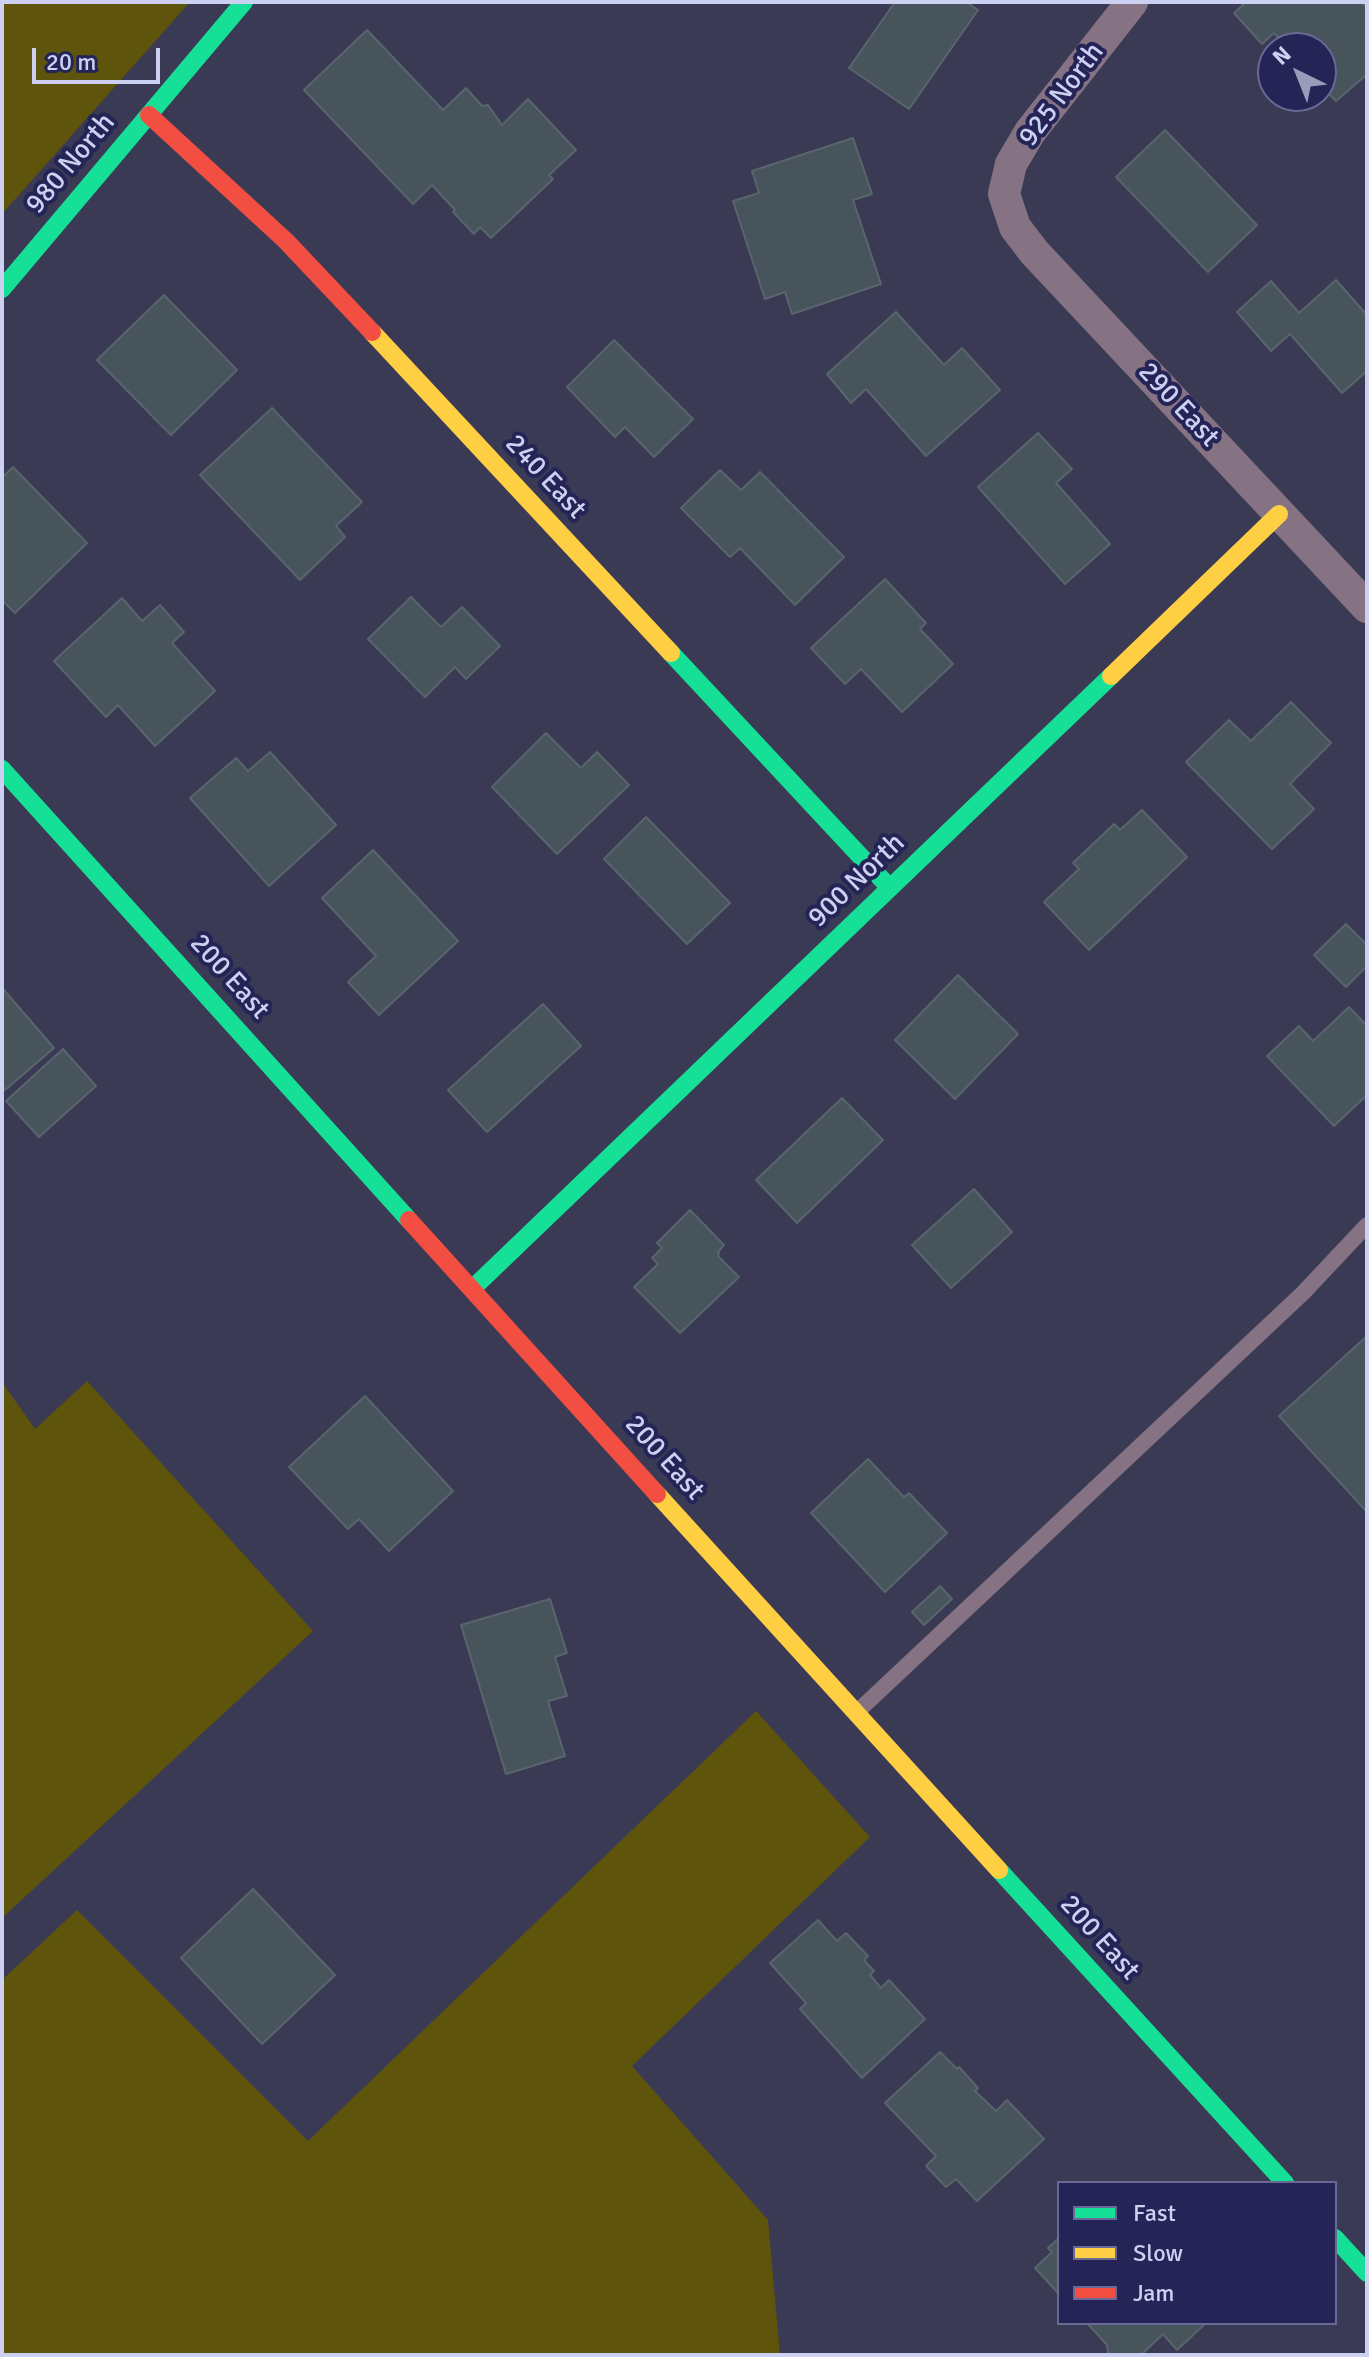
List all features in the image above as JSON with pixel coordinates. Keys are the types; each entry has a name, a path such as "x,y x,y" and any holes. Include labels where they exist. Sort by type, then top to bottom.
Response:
{"street":[{"name":"980 North","path":"2,289 244,2"},
{"name":"925 North","path":"1004,194 1011,164 1030,132 1132,2"},
{"name":"240 East","path":"149,115 275,231 336,293 890,888"},
{"name":"290 East","path":"1004,194 1015,227 1034,252 1367,607"},
{"name":"900 North","path":"473,1288 1279,514"},
{"name":"200 East","path":"2,769 856,1714 1283,2181"},
{"path":"1337,2240 1367,2273"}],"lane":[{"path":"856,1714 1303,1293 1367,1225"}],"shaded area":[{"path":"2,2 190,2 2,214"},
{"path":"87,1381 313,1631 2,1918 2,1382 35,1429"},
{"path":"756,1711 870,1837 632,2066 768,2220 780,2355 2,2355 2,1980 77,1910 308,2141"}],"building":[{"path":"895,2 966,2 978,10 909,109 849,68"},
{"path":"1246,2 1362,2 1367,8 1367,78 1365,76 1337,100 1337,32 1257,32 1257,38 1234,13"},
{"path":"367,30 443,110 466,88 482,106 488,105 502,125 528,99 576,150 549,175 553,179 491,238 480,227 474,234 432,185 413,204 304,90"},
{"path":"1165,130 1257,225 1208,272 1116,177"},
{"path":"853,138 872,194 853,200 881,284 792,314 785,292 765,299 733,201 759,193 752,171"},
{"path":"1336,280 1367,315 1367,371 1342,393 1290,334 1271,351 1237,312 1271,281 1299,313"},
{"path":"164,295 237,370 171,435 97,360"},
{"path":"896,312 944,365 962,348 1000,390 926,456 866,389 851,403 827,374"},
{"path":"614,340 693,419 654,457 625,427 615,437 567,387"},
{"path":"272,408 362,502 336,526 345,537 300,580 200,475"},
{"path":"1038,433 1072,469 1056,483 1110,544 1065,584 978,487"},
{"path":"13,467 87,543 15,613 2,600 2,478"},
{"path":"720,470 741,490 760,472 844,557 795,605 740,548 730,557 681,508"},
{"path":"885,579 926,623 920,629 953,664 902,712 861,669 845,684 811,648"},
{"path":"411,597 441,627 462,607 500,646 466,679 455,667 425,697 368,639"},
{"path":"122,598 142,621 160,605 184,632 172,643 215,691 155,746 118,705 106,717 54,661"},
{"path":"1291,702 1331,743 1290,784 1314,809 1272,849 1186,762 1229,720 1251,741"},
{"path":"546,733 581,768 597,752 629,785 557,854 492,787"},
{"path":"270,752 336,825 269,886 190,798 236,758 248,771"},
{"path":"1142,810 1187,857 1089,950 1044,902 1079,869 1073,863 1114,824 1120,830"},
{"path":"646,817 730,903 687,944 604,859"},
{"path":"373,850 458,941 379,1015 348,982 376,956 322,898"},
{"path":"1346,924 1367,945 1367,966 1346,987 1314,955"},
{"path":"958,975 1018,1034 955,1099 895,1040"},
{"path":"3,989 54,1048 5,1090 2,1086"},
{"path":"543,1004 581,1046 487,1132 448,1090"},
{"path":"1349,1007 1367,1026 1367,1095 1334,1126 1267,1056 1299,1026 1313,1041"},
{"path":"63,1049 96,1086 39,1137 6,1101"},
{"path":"842,1098 883,1140 797,1223 756,1180"},
{"path":"974,1189 1012,1232 951,1288 912,1245"},
{"path":"690,1210 724,1245 718,1256 739,1277 680,1333 634,1287 658,1264 652,1258 662,1248 657,1243"},
{"path":"1367,1336 1367,1512 1279,1416"},
{"path":"365,1396 453,1491 389,1551 359,1519 348,1529 289,1467"},
{"path":"868,1459 904,1497 909,1493 947,1533 885,1592 811,1513"},
{"path":"940,1586 952,1599 924,1625 912,1612"},
{"path":"550,1599 567,1653 555,1657 567,1696 548,1701 565,1756 506,1774 461,1625"},
{"path":"253,1889 335,1975 262,2044 181,1958"},
{"path":"818,1920 837,1941 846,1933 868,1956 864,1960 874,1971 870,1975 881,1988 889,1980 925,2019 862,2078 800,2009 806,2003 770,1963"},
{"path":"940,2052 957,2069 959,2067 978,2088 975,2091 996,2111 1007,2100 1044,2139 977,2201 956,2179 946,2187 926,2166 936,2156 885,2103"},
{"path":"1057,2240 1057,2292 1035,2268 1052,2252 1048,2248"},
{"path":"1089,2325 1204,2325 1177,2350 1163,2334 1141,2355 1111,2355 1107,2345"}],"traffic: fast":[{"path":"2,289 244,2"},
{"path":"671,653 890,888"},
{"path":"473,1288 1111,676"},
{"path":"2,769 409,1220"},
{"path":"999,1870 1283,2181"},
{"path":"1337,2240 1367,2273"}],"traffic: slow":[{"path":"372,332 671,653"},
{"path":"1111,676 1279,514"},
{"path":"657,1494 999,1870"}],"traffic: jam":[{"path":"149,115 286,241 372,332"},
{"path":"409,1220 657,1494"}]}
